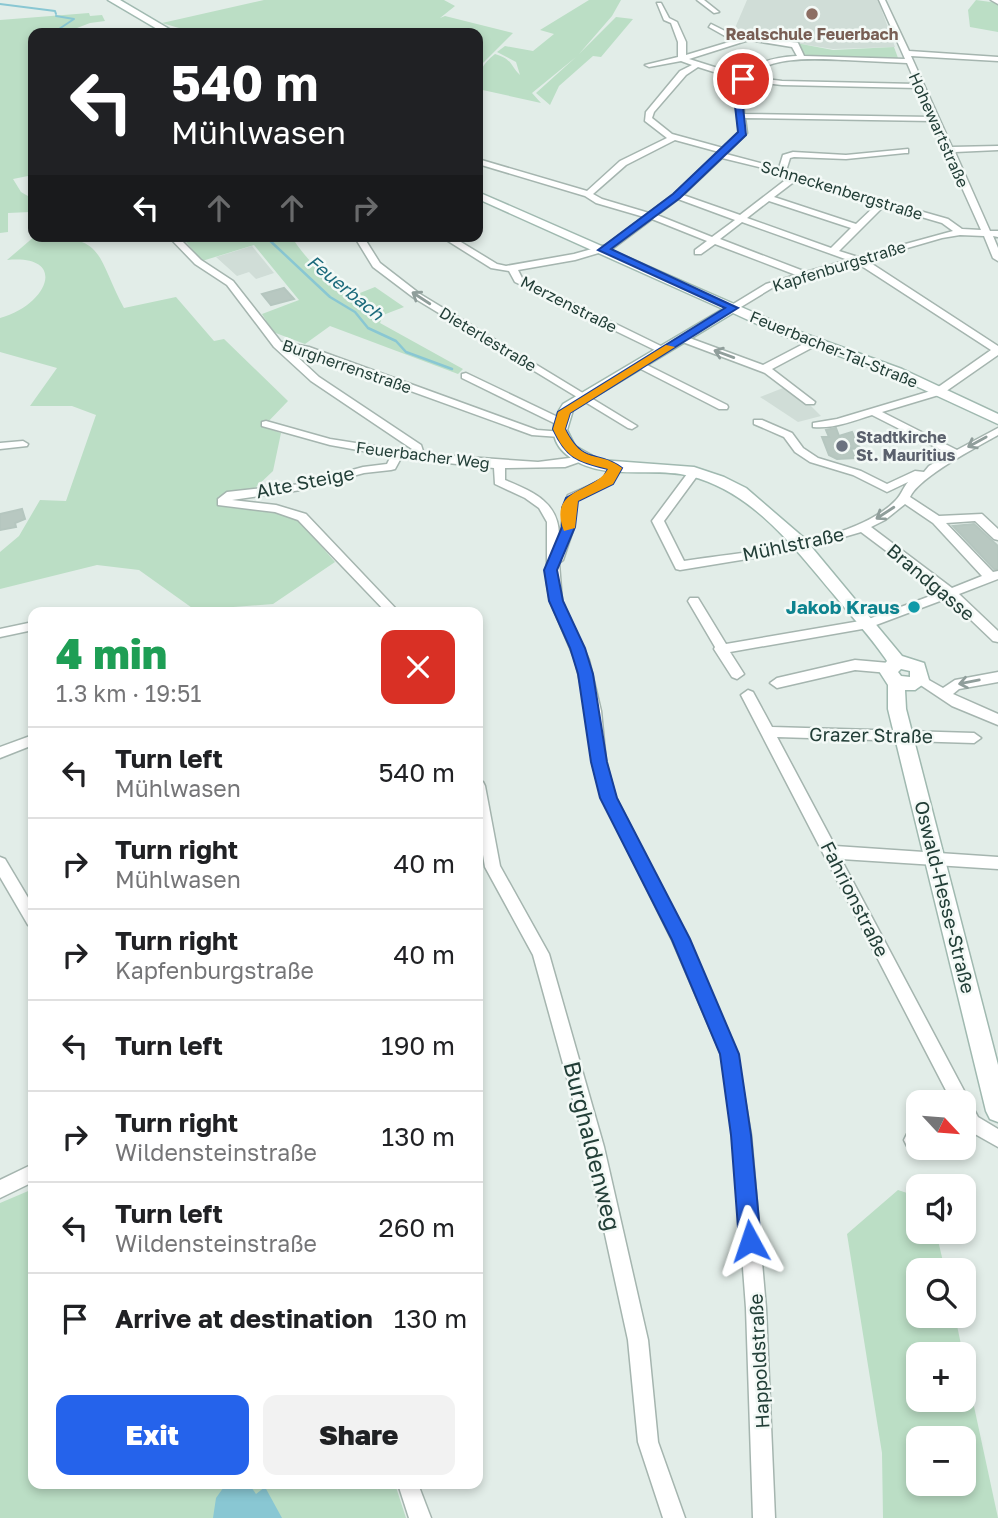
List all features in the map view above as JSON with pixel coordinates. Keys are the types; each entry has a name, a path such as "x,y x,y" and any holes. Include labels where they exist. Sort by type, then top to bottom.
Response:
{"street":[{"path":"113,0 162,28"},
{"path":"701,1 710,0"},
{"name":"Hohewartstraße","path":"882,0 933,120 998,258"},
{"path":"701,1 716,12"},
{"path":"659,4 666,19 674,22 682,42 682,59"},
{"path":"711,26 727,35 795,45 802,58"},
{"path":"649,65 682,59 750,38"},
{"path":"513,269 603,250 677,196 743,133 738,97 743,79 751,69 776,60 802,58 951,54 998,59"},
{"path":"682,59 743,79 782,83 919,86"},
{"path":"588,194 623,163 673,138 649,121 648,115 683,73 696,65"},
{"path":"742,116 933,120"},
{"name":"Schneckenbergstraße","path":"673,138 782,170 794,178 944,221 960,232"},
{"path":"947,150 998,148"},
{"path":"782,170 786,156 793,154 846,157 905,151"},
{"path":"483,162 651,216 804,275"},
{"path":"698,252 794,178"},
{"path":"677,196 865,263 998,350 938,392 874,412 817,425"},
{"name":"Feuerbacher-Tal-Straße","path":"483,197 813,343 897,372 998,420"},
{"path":"768,198 859,228"},
{"path":"832,252 882,204"},
{"name":"Kapfenburgstraße","path":"584,398 763,289 960,232 998,234"},
{"name":"Burgherrenstraße","path":"178,242 198,262 239,293 267,334 278,345 305,349 537,433 560,428"},
{"name":"Dieterlestraße","path":"361,242 368,256 390,277 632,426"},
{"name":"Merzenstraße","path":"454,242 494,266 513,269 518,280 663,351"},
{"path":"211,257 241,288 239,293"},
{"path":"684,339 764,369 788,383 810,402"},
{"path":"764,369 813,343"},
{"path":"278,345 315,379 417,447 419,455"},
{"path":"641,365 723,407"},
{"path":"466,376 560,428 568,448 581,458 615,468 668,467 694,472 744,495 802,545 868,624 895,671 909,685 920,680 998,720"},
{"path":"560,428 568,407 584,398"},
{"path":"874,412 897,427 929,437 956,454"},
{"path":"758,422 788,435 799,450 814,460 857,473 887,488 933,468"},
{"name":"Feuerbacher Weg","path":"267,424 340,444 500,465 561,465 581,458"},
{"name":"Mühlstraße","path":"694,472 658,521 680,566 802,545 839,537 863,527 904,498 910,486 930,474 933,468 998,431"},
{"path":"0,446 23,444"},
{"name":"Alte Steige","path":"388,607 302,517 276,509 225,504 223,499 391,467 398,453"},
{"name":"Happoldstraße","path":"500,465 499,482 529,495 550,515 554,529 551,570 556,601 584,670 599,762 609,798 681,939 729,1054 741,1135 756,1308 764,1518"},
{"path":"551,570 568,527 568,508 572,498 608,481 615,468"},
{"path":"720,649 868,624 994,576 945,532 937,520 904,498"},
{"path":"937,520 978,517 998,536"},
{"name":"Brandgasse","path":"863,527 950,593 998,638"},
{"path":"694,601 737,674"},
{"path":"0,633 28,627"},
{"path":"777,682 855,665 895,671"},
{"name":"Oswald-Hesse-Straße","path":"895,671 896,697 904,735 998,1111"},
{"path":"944,694 955,685 998,677"},
{"name":"Fahrionstraße","path":"748,695 955,1090"},
{"name":"Grazer Straße","path":"769,732 974,738"},
{"path":"0,753 28,742"},
{"name":"Burghaldenweg","path":"483,815 492,867 541,954 595,1147 638,1340 648,1442 674,1518"},
{"path":"830,852 998,863"},
{"path":"0,863 28,911"},
{"path":"976,1126 992,1136"},
{"path":"0,1189 28,1175"},
{"path":"410,1489 420,1518"}],"shaded area":[{"name":"Realschule Feuerbach","path":"747,0 878,0 895,47 833,49 782,41 735,28"},
{"path":"252,246 274,273 256,279 249,272 237,276 216,257"},
{"path":"788,386 821,416 798,422 760,397"}],"green space":[{"path":"264,0 444,0 455,6 440,18 445,16 513,33 483,63 483,28 179,28 162,23"},
{"path":"589,0 621,0 612,16 579,54 616,17 633,19 601,57 593,56 559,86 550,105 536,93 576,57 532,93 541,103 483,90 483,67 487,61 495,54 501,56 509,61 520,75 516,62 497,52 505,46 533,51 554,34 540,30"},
{"path":"976,0 998,3 998,32 970,27 968,10"},
{"path":"89,13 90,16 102,15 105,21 77,28 28,28 28,176 13,179 21,192 28,196 28,212 8,213 8,232 0,233 0,20"},
{"path":"796,43 833,50 894,47 898,58 804,57"},
{"path":"28,242 80,242 96,252 124,308 176,297 214,341 224,339 288,401 263,427 281,433 273,471 253,490 218,497 221,505 295,516 335,562 273,604 191,607 139,570 97,565 0,589 0,552 19,536 40,500 66,501 96,415 72,406 30,406 57,368 0,352 0,318 17,312 30,303 45,282 45,272 39,265 26,260 7,260"},
{"path":"186,242 295,242 317,268 359,301 371,308 355,295 375,287 404,307 383,315 380,323 463,369 458,374 330,326 305,344 273,332 262,314 299,300 254,245 202,261"},
{"path":"898,1190 906,1193 906,1244 939,1244 942,1258 906,1258 906,1328 958,1328 960,1342 906,1342 906,1412 975,1412 998,1518 883,1518 882,1453 847,1234"},
{"path":"28,1191 28,1489 397,1489 406,1518 0,1518 0,1203"}],"water":[{"path":"222,1489 252,1489 256,1494 266,1489 282,1518 213,1518 216,1498"}],"building":[{"path":"284,288 294,299 271,305 262,294"},
{"name":"Stadtkirche St. Mauritius","path":"836,428 839,436 852,432 860,448 851,449 855,458 837,459 829,455 822,437 829,437 826,430"},
{"path":"22,509 25,519 15,523 16,527 0,530 0,514"},
{"path":"974,524 998,546 998,569 994,569 953,526"}],"waterway":[{"name":"Feuerbach","path":"0,4 55,11 56,14"},
{"name":"Feuerbach","path":"56,16 74,19 60,28"},
{"name":"Feuerbach","path":"271,242 330,297 355,312 368,328 396,341 406,352 452,369"}],"slow traffic":[{"path":"568,528 568,508 572,498 608,481 615,468 581,458 568,448 559,429 564,412 572,404 670,347"}],"place":[{"name":"Realschule Feuerbach","path":"812,14"},
{"name":"Stadtkirche St. Mauritius","path":"842,446"},
{"name":"Jakob Kraus","path":"914,607"}],"route":[{"path":"743,79 738,97 743,133 677,196 603,250 733,308 572,404 564,412 559,429 568,448 581,458 615,468 615,472 608,481 572,498 568,508 568,527 551,570 556,601 578,648 586,674 594,711 599,762 609,798 681,939 719,1024 729,1054 741,1135 750,1241"}]}
